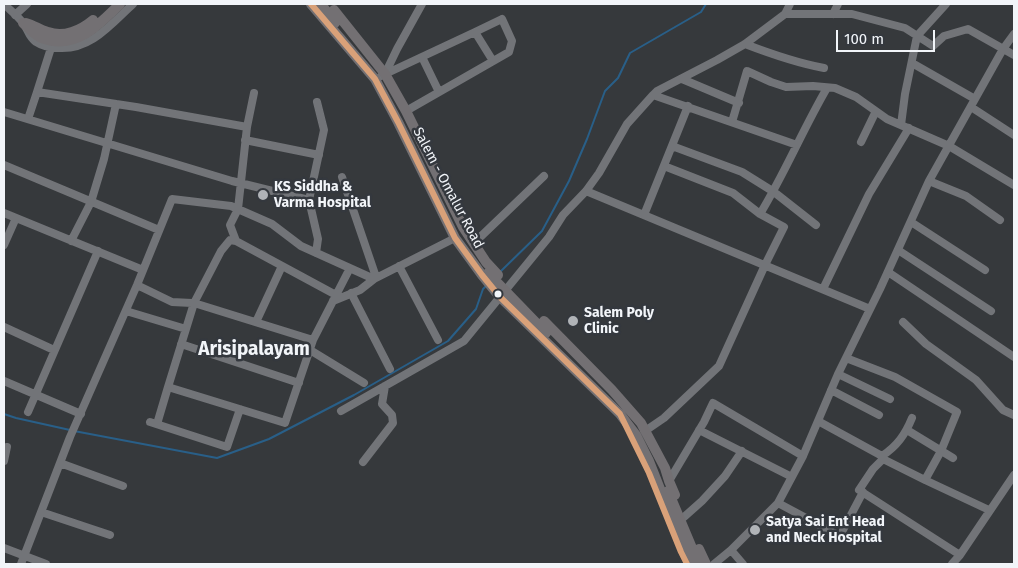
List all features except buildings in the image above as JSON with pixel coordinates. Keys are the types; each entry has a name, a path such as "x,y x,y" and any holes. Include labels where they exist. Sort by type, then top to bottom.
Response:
{"main road":[{"path":"39,32 53,34 71,33 84,27 110,4"},
{"path":"23,23 35,26 49,40 56,42 70,41 87,33 120,4"},
{"name":"Salem - Omalur Road","path":"311,4 375,79 455,238 466,254 500,297 620,414"},
{"path":"321,4 366,60 385,88 456,226 472,252 490,276 618,403 637,428 655,460 699,564"},
{"path":"329,4 385,74 406,111 463,227 486,262 612,390 641,423 666,468 669,481 706,564"},
{"path":"620,414 649,473 687,564"},
{"path":"620,414 636,435 649,461 692,564"}],"street":[{"path":"4,4 23,23 29,36 38,44 51,48 68,49 83,45 99,35 133,4"},
{"path":"15,15 28,4"},
{"path":"385,74 422,4"},
{"path":"341,410 464,341 550,237 564,215 586,191 599,173 627,124 654,95 658,91 745,44 786,14 790,4"},
{"path":"833,14 838,4"},
{"path":"823,288 869,194 905,127 905,94 917,36 946,4"},
{"path":"786,14 852,14 905,28 933,46 944,36 968,29 1014,55"},
{"path":"375,79 502,19 512,41 509,52 406,111"},
{"path":"475,32 493,61"},
{"path":"714,564 731,550 778,503 803,456 838,374 888,272 929,181 1003,49 1014,34"},
{"path":"745,44 776,56 824,68"},
{"path":"28,119 51,48"},
{"path":"422,57 439,92"},
{"path":"912,64 973,103 1014,135"},
{"path":"732,122 747,71 786,87 813,86 835,88 856,97 887,119 949,146 1014,185"},
{"path":"682,79 739,103"},
{"path":"760,214 774,192 826,88"},
{"path":"37,92 247,126"},
{"path":"236,242 230,225 238,209 245,140 254,93"},
{"path":"654,95 797,145"},
{"path":"316,102 324,130 309,200 318,239 316,253"},
{"path":"72,240 91,202 104,159 116,104"},
{"path":"644,215 688,106"},
{"path":"4,112 241,183 309,200"},
{"path":"860,142 876,112"},
{"path":"245,140 319,155"},
{"path":"672,146 742,172 774,192 816,225"},
{"path":"4,165 159,230"},
{"path":"645,430 664,418 719,366 765,264 784,227 760,214 733,193 664,166"},
{"path":"474,243 544,176"},
{"path":"342,177 375,278"},
{"path":"929,181 966,196 1000,220"},
{"path":"586,191 870,309"},
{"path":"21,564 73,431 137,285 172,199 231,206 272,224 301,246 375,278"},
{"path":"4,213 143,270"},
{"path":"4,245 16,218"},
{"path":"910,222 985,270"},
{"path":"240,409 227,447 153,423 168,387 194,303 221,251 230,240 282,266 335,298 360,290 375,278 455,238"},
{"path":"898,250 991,311"},
{"path":"28,412 98,251"},
{"path":"256,322 282,266"},
{"path":"399,266 438,340"},
{"path":"168,387 285,423 313,340 350,268"},
{"path":"888,272 1014,357"},
{"path":"137,285 172,302 194,303 313,340"},
{"path":"351,293 390,369"},
{"path":"126,310 186,329"},
{"path":"903,322 926,344 976,380 1004,410 1014,415"},
{"path":"4,327 54,350"},
{"path":"181,344 299,382"},
{"path":"310,350 364,383"},
{"path":"846,358 895,377 957,412 941,450 925,480"},
{"path":"838,374 890,399"},
{"path":"4,381 81,414"},
{"path":"363,462 393,423 392,416 382,404 385,386"},
{"path":"831,390 879,415"},
{"path":"669,481 713,403 803,456"},
{"path":"912,418 907,430 893,448 872,469 859,490 960,555"},
{"path":"818,421 925,480 990,510"},
{"path":"699,430 792,477"},
{"path":"907,430 954,458"},
{"path":"4,461 7,447"},
{"path":"684,517 725,476 742,451"},
{"path":"60,463 123,486"},
{"path":"952,564 1014,475"},
{"path":"843,530 863,492"},
{"path":"778,503 836,534"},
{"path":"41,512 110,535"},
{"path":"4,548 46,564"},
{"path":"731,550 743,564"}],"waterway":[{"path":"500,272 542,231 569,181 605,91 618,78 630,53 701,12 706,4"},
{"path":"74,431 217,458 269,439 354,395 448,341 476,309 483,289 486,286"},
{"path":"4,414 70,430"}],"transit line":[{"path":"311,4 375,79 455,238 482,275 500,297 620,414 649,473 687,564"}],"place":[{"name":"KS Siddha & Varma Hospital","path":"263,195"},
{"name":"Salem Poly Clinic","path":"573,321"},
{"name":"Satya Sai Ent Head and Neck Hospital","path":"755,530"}],"district":[{"name":"Arisipalayam","path":"254,350"}]}
